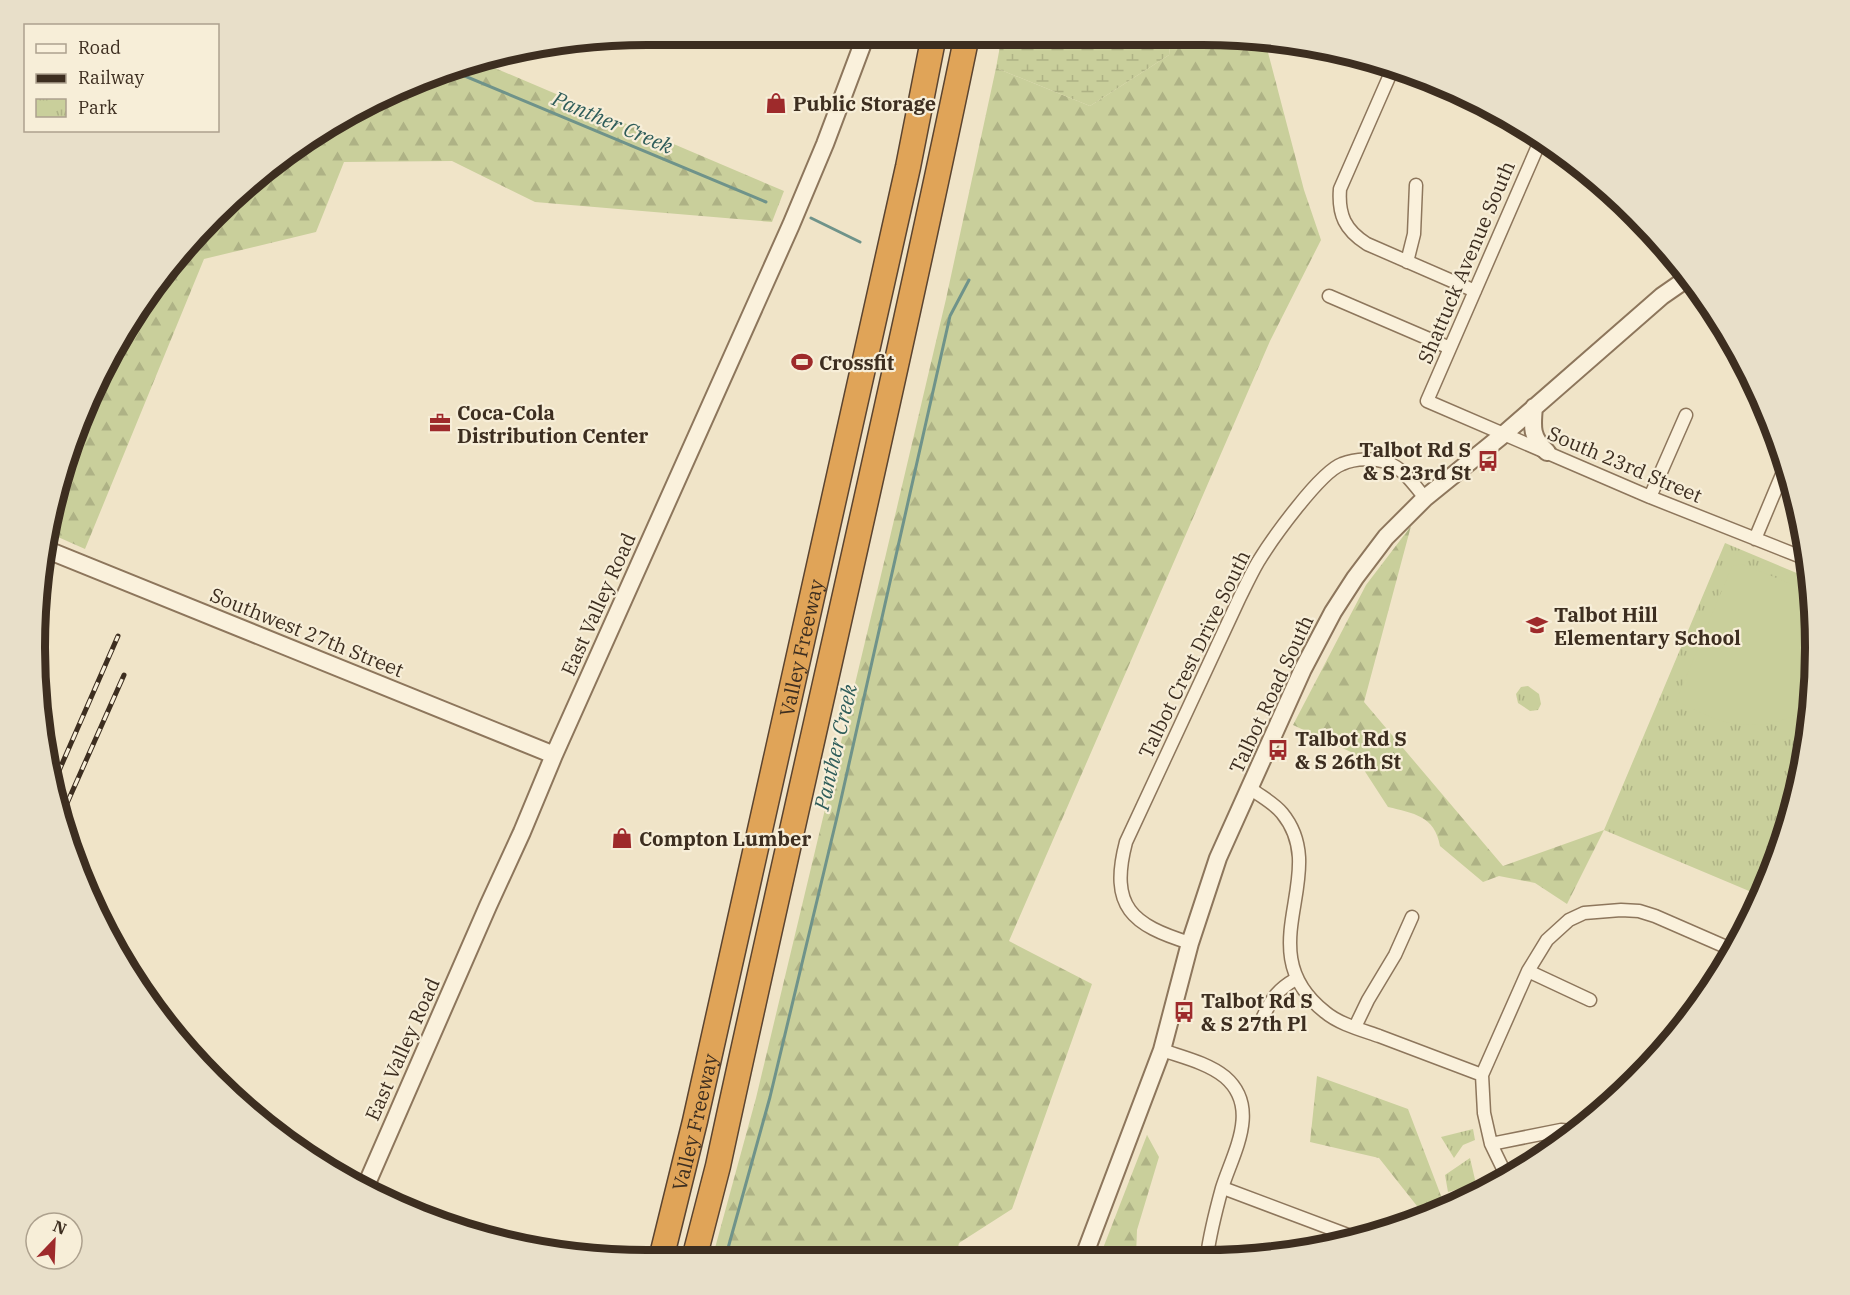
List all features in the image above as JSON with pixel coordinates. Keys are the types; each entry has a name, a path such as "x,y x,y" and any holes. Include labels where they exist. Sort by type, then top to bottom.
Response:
{"highway":[{"name":"Valley Freeway","path":"663,1250 695,1121 908,167 932,45"},
{"name":"Valley Freeway","path":"696,1250 718,1166 905,329 965,45"}],"street":[{"name":"East Valley Road","path":"368,1181 554,755 791,225 825,144 862,45"},
{"path":"1390,75 1340,189 1339,203 1346,225 1361,240 1475,291"},
{"name":"Shattuck Avenue South","path":"1427,401 1537,147"},
{"path":"1407,262 1414,234 1416,185"},
{"name":"Talbot Road South","path":"1086,1250 1162,1050 1190,943 1218,858 1303,669 1333,612 1386,537 1425,498 1504,434 1662,296 1681,283"},
{"path":"1329,296 1450,348"},
{"name":"South 23rd Street","path":"1427,401 1650,497 1798,556"},
{"path":"1534,407 1532,427 1537,444 1546,452"},
{"path":"1650,497 1686,415"},
{"name":"Talbot Crest Drive South","path":"1190,943 1162,934 1144,925 1130,911 1122,895 1121,860 1126,842 1258,562 1301,502 1327,474 1341,464 1358,460 1374,460 1390,464 1403,473 1425,498"},
{"path":"1755,539 1780,479"},
{"name":"Southwest 27th Street","path":"53,552 554,755"},
{"path":"1250,788 1281,812 1292,827 1298,846 1299,884 1290,926 1290,948 1296,979 1308,997 1326,1014 1482,1075"},
{"path":"1503,1170 1491,1144 1484,1113 1482,1075 1528,971 1547,940 1569,920 1584,913 1621,910 1639,911 1655,916 1725,947"},
{"path":"1355,1027 1395,955 1412,917"},
{"path":"1528,971 1590,1000"},
{"path":"1263,1017 1282,987 1296,979"},
{"path":"1162,1050 1224,1076 1236,1088 1244,1115 1243,1130 1222,1188 1208,1250"},
{"path":"1491,1144 1562,1130"},
{"path":"1222,1188 1342,1233"}],"green space":[{"path":"1000,45 1170,45 1169,55 1090,106 996,68"},
{"path":"1170,45 1267,49 1304,190 1321,240 1270,341 1009,941 1092,984 1012,1209 959,1243 958,1250 714,1250 756,1098 886,554 946,299 996,68 1090,106 1169,55"},
{"path":"491,66 784,191 772,222 535,202 452,161 344,162 316,232 204,259 85,549 56,536 66,492 77,454 107,381 147,313 195,250 221,221 250,195 313,147 381,107 454,77"},
{"path":"1411,526 1364,702 1503,866 1604,830 1567,904 1535,883 1499,876 1483,882 1440,846 1428,822 1414,814 1388,807 1353,753 1293,725 1366,585"},
{"path":"1725,543 1801,575 1805,648 1800,726 1784,803 1773,841 1753,892 1604,830"},
{"path":"1742,564 1802,588 1805,648 1801,712 1779,721 1755,725 1731,723 1713,718 1676,701 1732,566"},
{"path":"1528,686 1539,694 1541,704 1538,710 1530,711 1518,703 1516,694 1521,687"},
{"path":"1317,1076 1408,1109 1442,1200 1418,1210 1379,1158 1310,1142"},
{"path":"1473,1129 1475,1140 1463,1145 1454,1158 1441,1137"},
{"path":"1147,1135 1159,1157 1137,1230 1136,1250 1102,1250"},
{"path":"1470,1158 1476,1184 1448,1192 1445,1175"}],"waterway":[{"name":"Panther Creek","path":"462,75 766,202"},
{"name":"Panther Creek","path":"811,218 860,242"},
{"name":"Panther Creek","path":"728,1250 770,1097 837,817 950,316 969,280"}],"railway":[{"path":"59,772 118,636"},
{"path":"66,805 124,675"}],"place":[{"name":"Public Storage","path":"776,103"},
{"name":"Crossfit","path":"802,362"},
{"name":"Coca-Cola Distribution Center","path":"440,423"},
{"name":"Talbot Rd S & S 23rd St","path":"1488,461"},
{"name":"Talbot Hill Elementary School","path":"1537,625"},
{"name":"Talbot Rd S & S 26th St","path":"1278,750"},
{"name":"Compton Lumber","path":"622,838"},
{"name":"Talbot Rd S & S 27th Pl","path":"1184,1012"}]}
